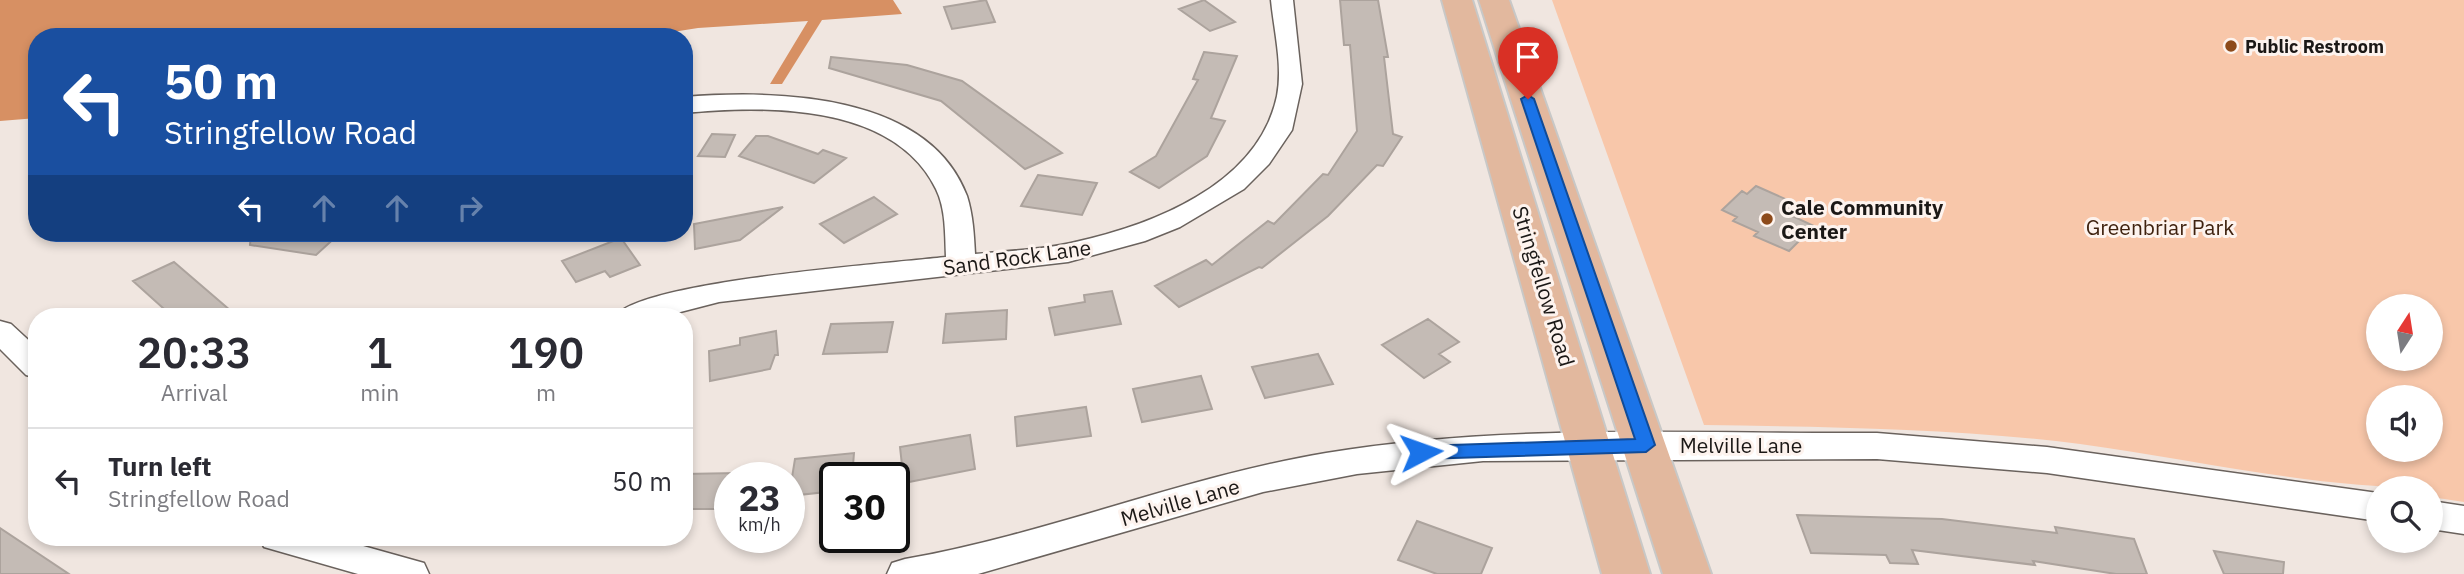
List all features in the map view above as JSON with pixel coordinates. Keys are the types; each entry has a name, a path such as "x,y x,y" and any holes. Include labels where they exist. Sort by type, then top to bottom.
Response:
{"main road":[{"name":"Stringfellow Road","path":"1457,0 1591,446 1626,574"},
{"name":"Stringfellow Road","path":"1494,0 1646,445 1687,574"}],"street":[{"name":"Sand Rock Lane","path":"654,308 719,292 1041,258 1123,240 1172,220 1235,181 1264,152 1276,135 1286,109 1289,89 1282,0"},
{"path":"693,104 740,100 804,104 858,117 902,138 927,157 950,189 958,218 961,265"},
{"path":"0,331 28,359"},
{"name":"Melville Lane","path":"905,574 1031,547 1229,487 1299,470 1421,452 1646,445 1877,446 1961,452 2148,473 2366,506"},
{"path":"2443,517 2464,520"},
{"path":"345,546 411,574"}],"green space":[{"name":"Greenbriar Park","path":"1552,0 2464,0 2464,502 2443,499 2443,476 2366,476 2366,485 2255,472 2124,450 2033,439 1892,429 1704,425"}],"shaded area":[{"path":"0,0 893,0 902,14 822,20 782,84 770,84 808,21 693,29 28,28 28,119 0,121"}],"building":[{"path":"986,0 995,22 952,29 944,7"},
{"path":"1204,0 1235,22 1210,31 1179,9"},
{"path":"1340,0 1378,0 1388,57 1384,57 1393,134 1402,137 1383,166 1377,165 1328,216 1262,268 1259,267 1179,307 1155,286 1206,260 1212,265 1268,221 1274,224 1323,174 1328,175 1357,131 1350,45 1344,45"},
{"path":"1204,52 1237,56 1211,118 1225,121 1207,156 1159,188 1130,172 1156,156 1198,80 1193,79"},
{"path":"831,57 907,65 962,81 1062,153 1025,169 941,101 829,68"},
{"path":"712,134 735,135 725,157 698,156"},
{"path":"756,136 768,136 818,154 823,150 846,158 814,183 739,156"},
{"path":"1038,175 1097,183 1082,215 1021,206"},
{"name":"Cale Community Center","path":"1756,186 1799,205 1790,215 1814,226 1789,251 1754,236 1758,232 1733,221 1737,217 1722,210 1742,191 1747,194"},
{"path":"874,197 897,214 844,243 820,224"},
{"path":"783,207 740,240 695,249 694,224"},
{"path":"250,242 330,242 316,255 250,245"},
{"path":"611,242 624,242 640,265 610,277 605,271 576,282 562,261"},
{"path":"174,262 228,308 163,308 133,281"},
{"path":"1112,291 1121,324 1055,335 1049,308 1085,302 1084,295"},
{"path":"1007,310 1006,339 943,343 946,314"},
{"path":"1428,319 1459,342 1439,354 1450,362 1424,378 1382,345"},
{"path":"893,322 887,352 823,354 831,324"},
{"path":"776,331 778,355 775,355 770,369 710,381 709,351 740,345 740,338"},
{"path":"1318,354 1333,384 1265,398 1252,367"},
{"path":"1201,376 1212,409 1142,422 1133,389"},
{"path":"1086,407 1091,436 1017,446 1015,417"},
{"path":"970,435 975,469 910,482 910,462 902,462 900,447"},
{"path":"854,453 853,462 819,462 819,493 805,494 805,462 795,462 795,459"},
{"path":"714,473 714,509 693,509 693,474"},
{"path":"1797,515 1942,519 2057,533 2055,527 2134,539 2147,574 2116,574 2033,561 2035,565 1912,550 1918,564 1890,563 1886,555 1811,553"},
{"path":"1417,521 1492,548 1481,574 1437,574 1398,560"},
{"path":"0,528 69,574 0,574"},
{"path":"2214,551 2284,562 2283,574 2224,574"}],"place":[{"name":"Public Restroom","path":"2231,46"},
{"name":"Cale Community Center","path":"1767,219"}],"route":[{"path":"1421,452 1646,445 1528,99"}]}
